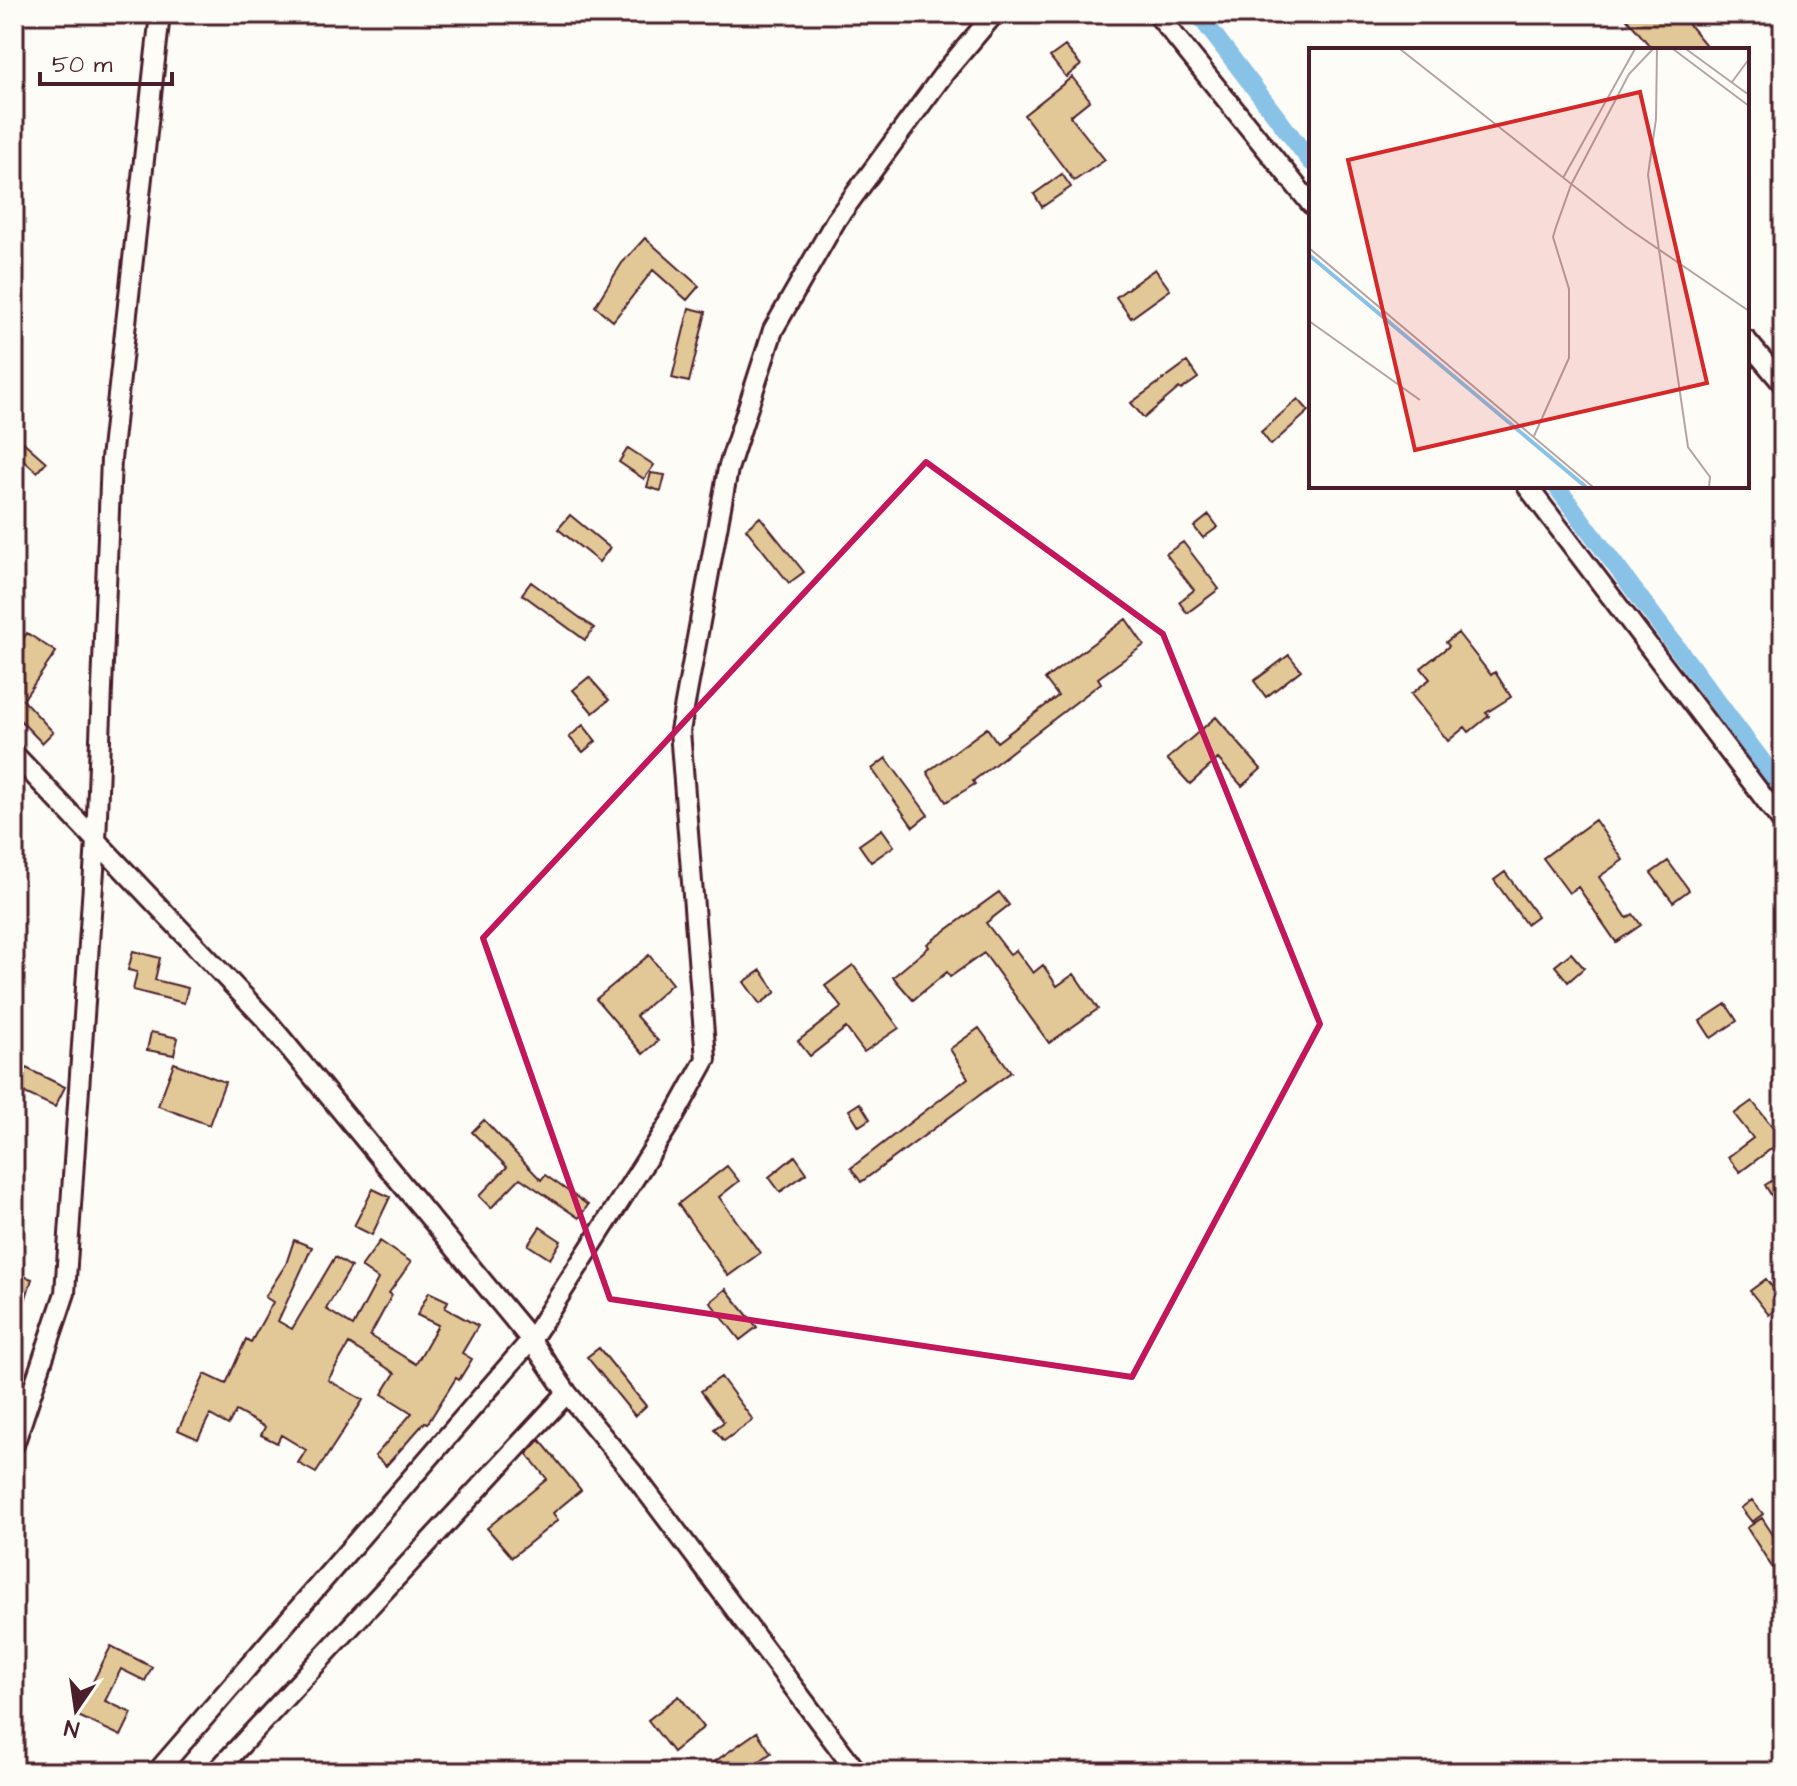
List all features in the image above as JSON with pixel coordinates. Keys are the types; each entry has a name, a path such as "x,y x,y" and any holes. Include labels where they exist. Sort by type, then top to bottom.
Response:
{"street":[{"path":"14,1445 65,1293 96,841 111,459 160,14"},
{"path":"157,1772 531,1340 666,1129 706,1059 680,731 728,469 773,330 836,220 945,72 994,14"},
{"path":"1157,14 1309,202"},
{"path":"1749,343 1783,384"},
{"path":"1529,488 1783,823"},
{"path":"14,754 267,1021 531,1340 567,1393 632,1472 857,1772"},
{"path":"216,1772 567,1393"}],"highlighted area":[{"path":"926,462 1163,634 1320,1024 1132,1377 610,1299 483,938"}],"building":[{"path":"1623,14 1680,14 1708,48 1651,48"},
{"path":"1065,46 1081,65 1066,77 1050,57"},
{"path":"1072,77 1090,100 1070,116 1105,160 1074,181 1024,115"},
{"path":"1062,174 1071,187 1042,207 1034,194"},
{"path":"645,238 699,286 687,300 653,270 613,321 595,306 622,263"},
{"path":"1155,269 1170,290 1131,318 1116,297"},
{"path":"689,308 706,312 689,382 672,378"},
{"path":"1187,362 1198,378 1181,390 1179,388 1144,418 1131,403"},
{"path":"1298,399 1309,411 1271,445 1261,432"},
{"path":"21,440 46,462 37,472 14,452"},
{"path":"628,448 654,465 644,479 619,462"},
{"path":"651,473 665,475 661,491 647,487"},
{"path":"570,515 610,548 599,562 558,529"},
{"path":"1209,515 1218,527 1203,538 1194,527"},
{"path":"760,517 804,572 789,583 746,529"},
{"path":"1183,542 1219,589 1187,613 1179,602 1194,590 1166,554"},
{"path":"531,582 594,628 585,640 522,594"},
{"path":"1126,619 1144,645 1098,678 1101,683 973,781 975,784 946,802 927,772 987,728 997,742 1058,696 1045,679"},
{"path":"27,633 56,652 23,700 53,732 42,743 14,714 14,653"},
{"path":"1458,633 1491,675 1495,672 1511,697 1486,713 1489,716 1469,732 1465,727 1448,741 1411,694 1430,679 1421,668 1449,646 1446,642"},
{"path":"1289,655 1301,670 1266,697 1254,681"},
{"path":"589,677 609,700 593,713 573,690"},
{"path":"1216,717 1261,769 1242,786 1218,759 1190,784 1167,759"},
{"path":"583,725 596,741 583,752 569,737"},
{"path":"886,758 928,815 913,827 872,769"},
{"path":"1595,820 1623,860 1599,877 1627,918 1633,914 1641,925 1616,942 1578,887 1569,893 1543,858"},
{"path":"882,829 894,846 871,862 859,845"},
{"path":"1668,861 1689,890 1673,902 1651,873"},
{"path":"1505,872 1537,916 1526,924 1494,880"},
{"path":"999,892 1009,905 986,923 1010,954 1016,950 1033,973 1043,965 1057,986 1074,974 1098,1009 1049,1043 984,953 950,977 947,972 913,1000 893,977 929,947 927,944"},
{"path":"133,951 160,958 155,980 188,988 184,1003 133,990 137,972 128,970"},
{"path":"1571,953 1584,968 1568,982 1555,966"},
{"path":"649,955 672,984 636,1016 658,1041 643,1054 596,999"},
{"path":"853,965 899,1028 864,1052 846,1028 810,1056 798,1041 842,1007 825,986"},
{"path":"761,970 776,992 760,1004 744,982"},
{"path":"1726,1004 1737,1021 1711,1038 1700,1021"},
{"path":"979,1028 1011,1072 861,1182 851,1168 968,1078 950,1049"},
{"path":"151,1032 178,1038 174,1055 147,1050"},
{"path":"14,1062 65,1087 55,1107 14,1088"},
{"path":"174,1063 225,1082 209,1125 158,1106"},
{"path":"1752,1101 1783,1140 1740,1172 1728,1157 1753,1138 1734,1114"},
{"path":"860,1103 870,1119 859,1126 849,1110"},
{"path":"484,1120 541,1180 545,1175 588,1205 579,1218 520,1178 491,1208 479,1196 507,1167 472,1132"},
{"path":"795,1156 807,1173 780,1192 769,1177"},
{"path":"727,1166 739,1181 719,1197 760,1253 728,1276 678,1204"},
{"path":"1783,1174 1783,1214 1765,1185"},
{"path":"373,1189 390,1197 372,1235 354,1226"},
{"path":"540,1227 561,1241 550,1259 528,1245"},
{"path":"294,1240 312,1247 278,1321 292,1329 335,1257 351,1267 326,1309 353,1326 378,1279 361,1267 380,1241 411,1262 389,1293 392,1295 370,1336 416,1364 438,1325 417,1315 429,1292 448,1301 445,1308 478,1326 462,1353 472,1359 459,1380 456,1378 428,1423 425,1422 386,1466 375,1456 412,1413 382,1394 395,1373 349,1344 328,1380 363,1400 316,1473 298,1463 306,1450 281,1435 277,1443 261,1435 265,1427 236,1411 228,1425 210,1415 198,1439 178,1430 205,1374 226,1384 246,1339 251,1342 273,1302 265,1297 286,1264"},
{"path":"14,1273 32,1279 25,1301 14,1297"},
{"path":"1766,1279 1783,1301 1769,1315 1750,1291"},
{"path":"726,1289 757,1327 740,1340 710,1302"},
{"path":"599,1348 646,1406 635,1416 587,1357"},
{"path":"721,1377 753,1420 724,1441 714,1429 724,1422 701,1391"},
{"path":"540,1440 581,1490 553,1513 558,1520 512,1557 487,1528 547,1479 527,1454"},
{"path":"1752,1500 1763,1514 1752,1522 1741,1508"},
{"path":"1762,1518 1783,1550 1783,1584 1747,1528"},
{"path":"111,1646 152,1667 145,1681 121,1669 105,1701 132,1713 121,1736 76,1715"},
{"path":"679,1696 704,1727 673,1752 648,1720"},
{"path":"757,1732 771,1753 744,1772 700,1772"}],"waterway":[{"path":"1198,14 1309,159"},
{"path":"1557,488 1783,789"}]}
